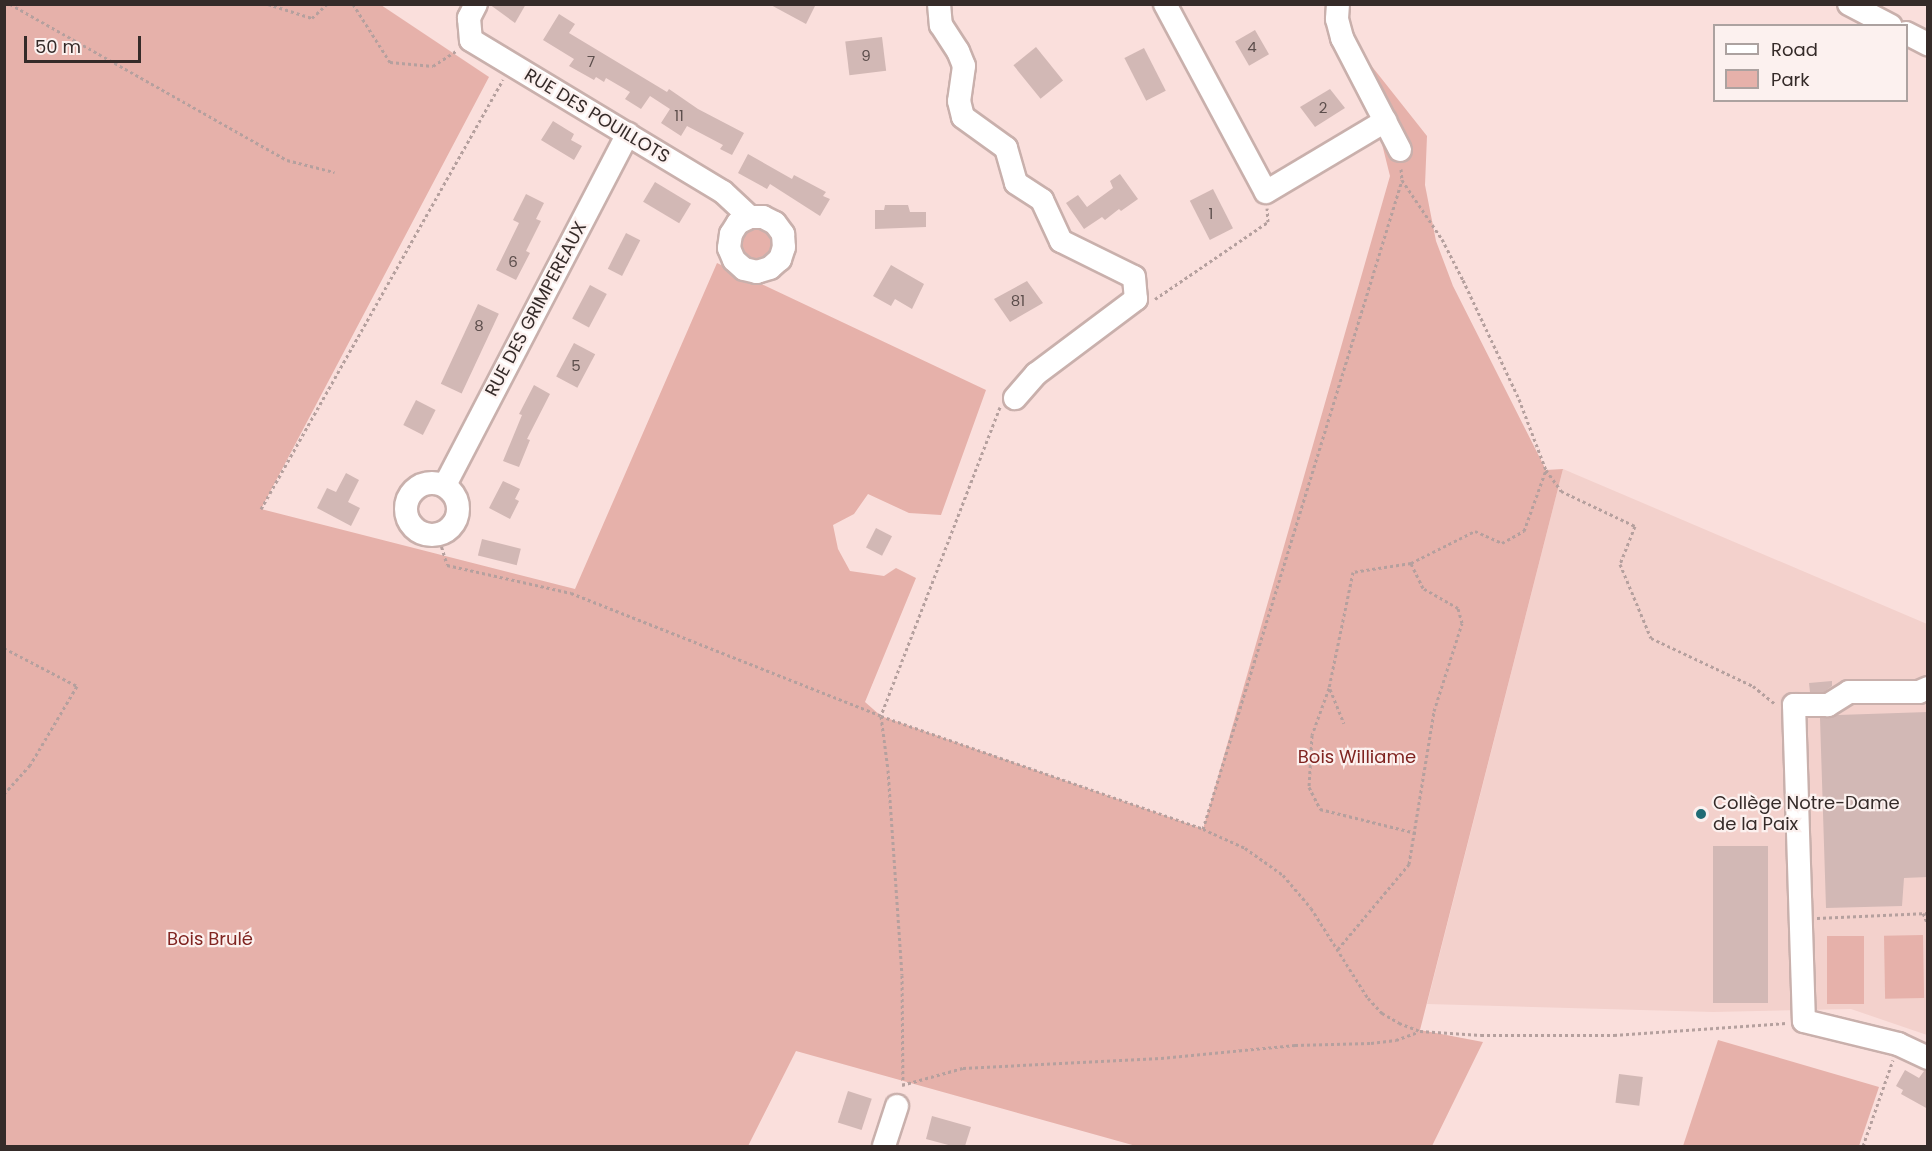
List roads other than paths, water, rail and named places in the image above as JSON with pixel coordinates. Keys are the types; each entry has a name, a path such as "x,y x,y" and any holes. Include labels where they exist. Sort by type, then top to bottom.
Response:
{"street":[{"name":"RUE DES POUILLOTS","path":"476,4 469,18 471,40 723,192 750,217"},
{"path":"939,4 940,25 958,51 964,66 959,101 963,117 1006,148 1016,183 1042,200 1061,241 1134,277 1136,299 1036,374 1015,398"},
{"path":"1165,4 1266,192 1385,121"},
{"path":"1338,4 1337,19 1342,38 1400,150"},
{"path":"1849,4 1887,24"},
{"path":"1908,34 1928,44"},
{"name":"RUE DES GRIMPEREAUX","path":"445,485 628,134"},
{"path":"433,482 445,485 455,494 459,506 457,519 450,529 438,535 425,535 414,528 407,518 405,505 410,493 420,485 433,482"},
{"path":"1928,688 1919,692 1849,692 1828,705 1794,705 1804,1021 1898,1044 1928,1058"},
{"path":"884,1146 897,1106"}],"place":[{"name":"Collège Notre-Dame de la Paix","path":"1701,814"}],"park label":[{"name":"Bois Williame","path":"1357,757"},
{"name":"Bois Brulé","path":"210,939"}]}
